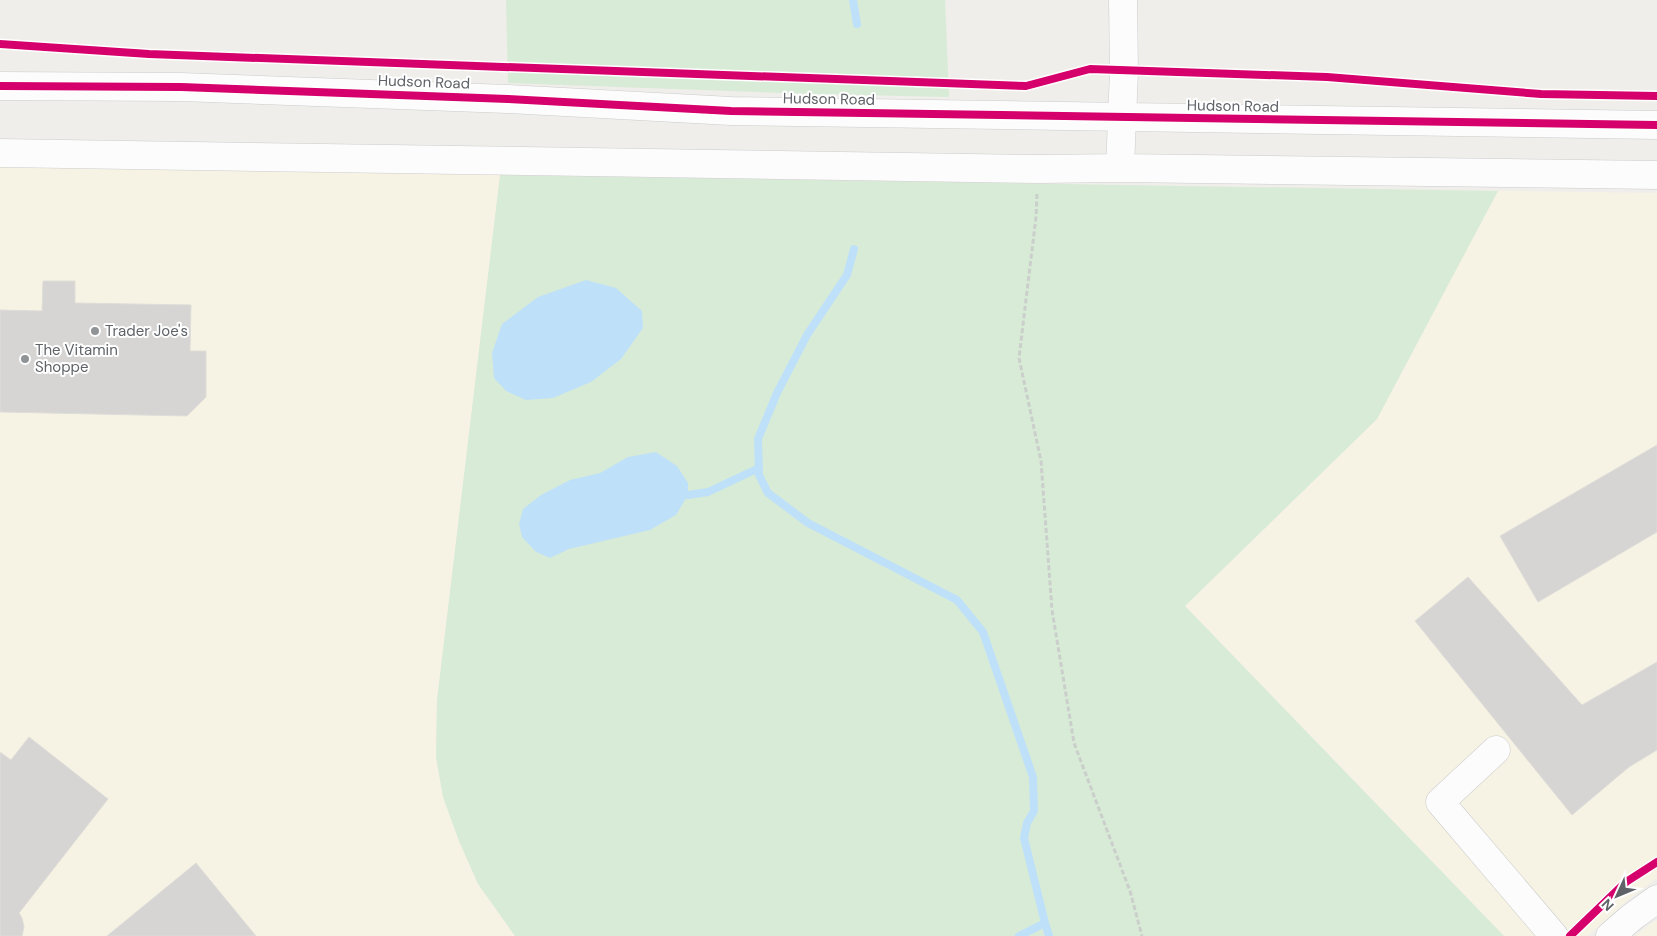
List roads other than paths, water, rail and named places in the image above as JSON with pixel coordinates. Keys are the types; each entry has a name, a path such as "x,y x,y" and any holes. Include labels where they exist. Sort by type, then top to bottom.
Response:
{"street":[{"path":"1120,168 1123,118 1123,0"},
{"name":"Hudson Road","path":"0,86 197,88 508,99 731,111 1657,125"},
{"path":"0,153 1029,169 1120,168 1657,175"},
{"path":"1496,750 1440,802 1554,936"},
{"path":"1610,936 1657,899"}],"water":[{"path":"586,280 616,288 642,311 643,328 621,359 591,382 553,398 526,400 506,391 494,378 492,353 502,324 538,297"},
{"path":"656,452 677,466 688,483 688,495 676,515 650,530 569,549 550,558 536,552 522,537 519,524 523,509 541,495 570,480 600,473 628,457"}],"waterway":[{"path":"853,0 857,24"},
{"path":"854,249 847,275 807,335 777,393 758,439 759,475 768,493 808,523 957,600 983,632 1033,777 1034,811 1027,823 1024,838 1045,923 1019,936"},
{"path":"688,495 708,492 759,468"},
{"path":"1045,923 1049,936"}],"place":[{"name":"Trader Joe's","path":"95,331"},
{"name":"The Vitamin Shoppe","path":"25,359"}]}
